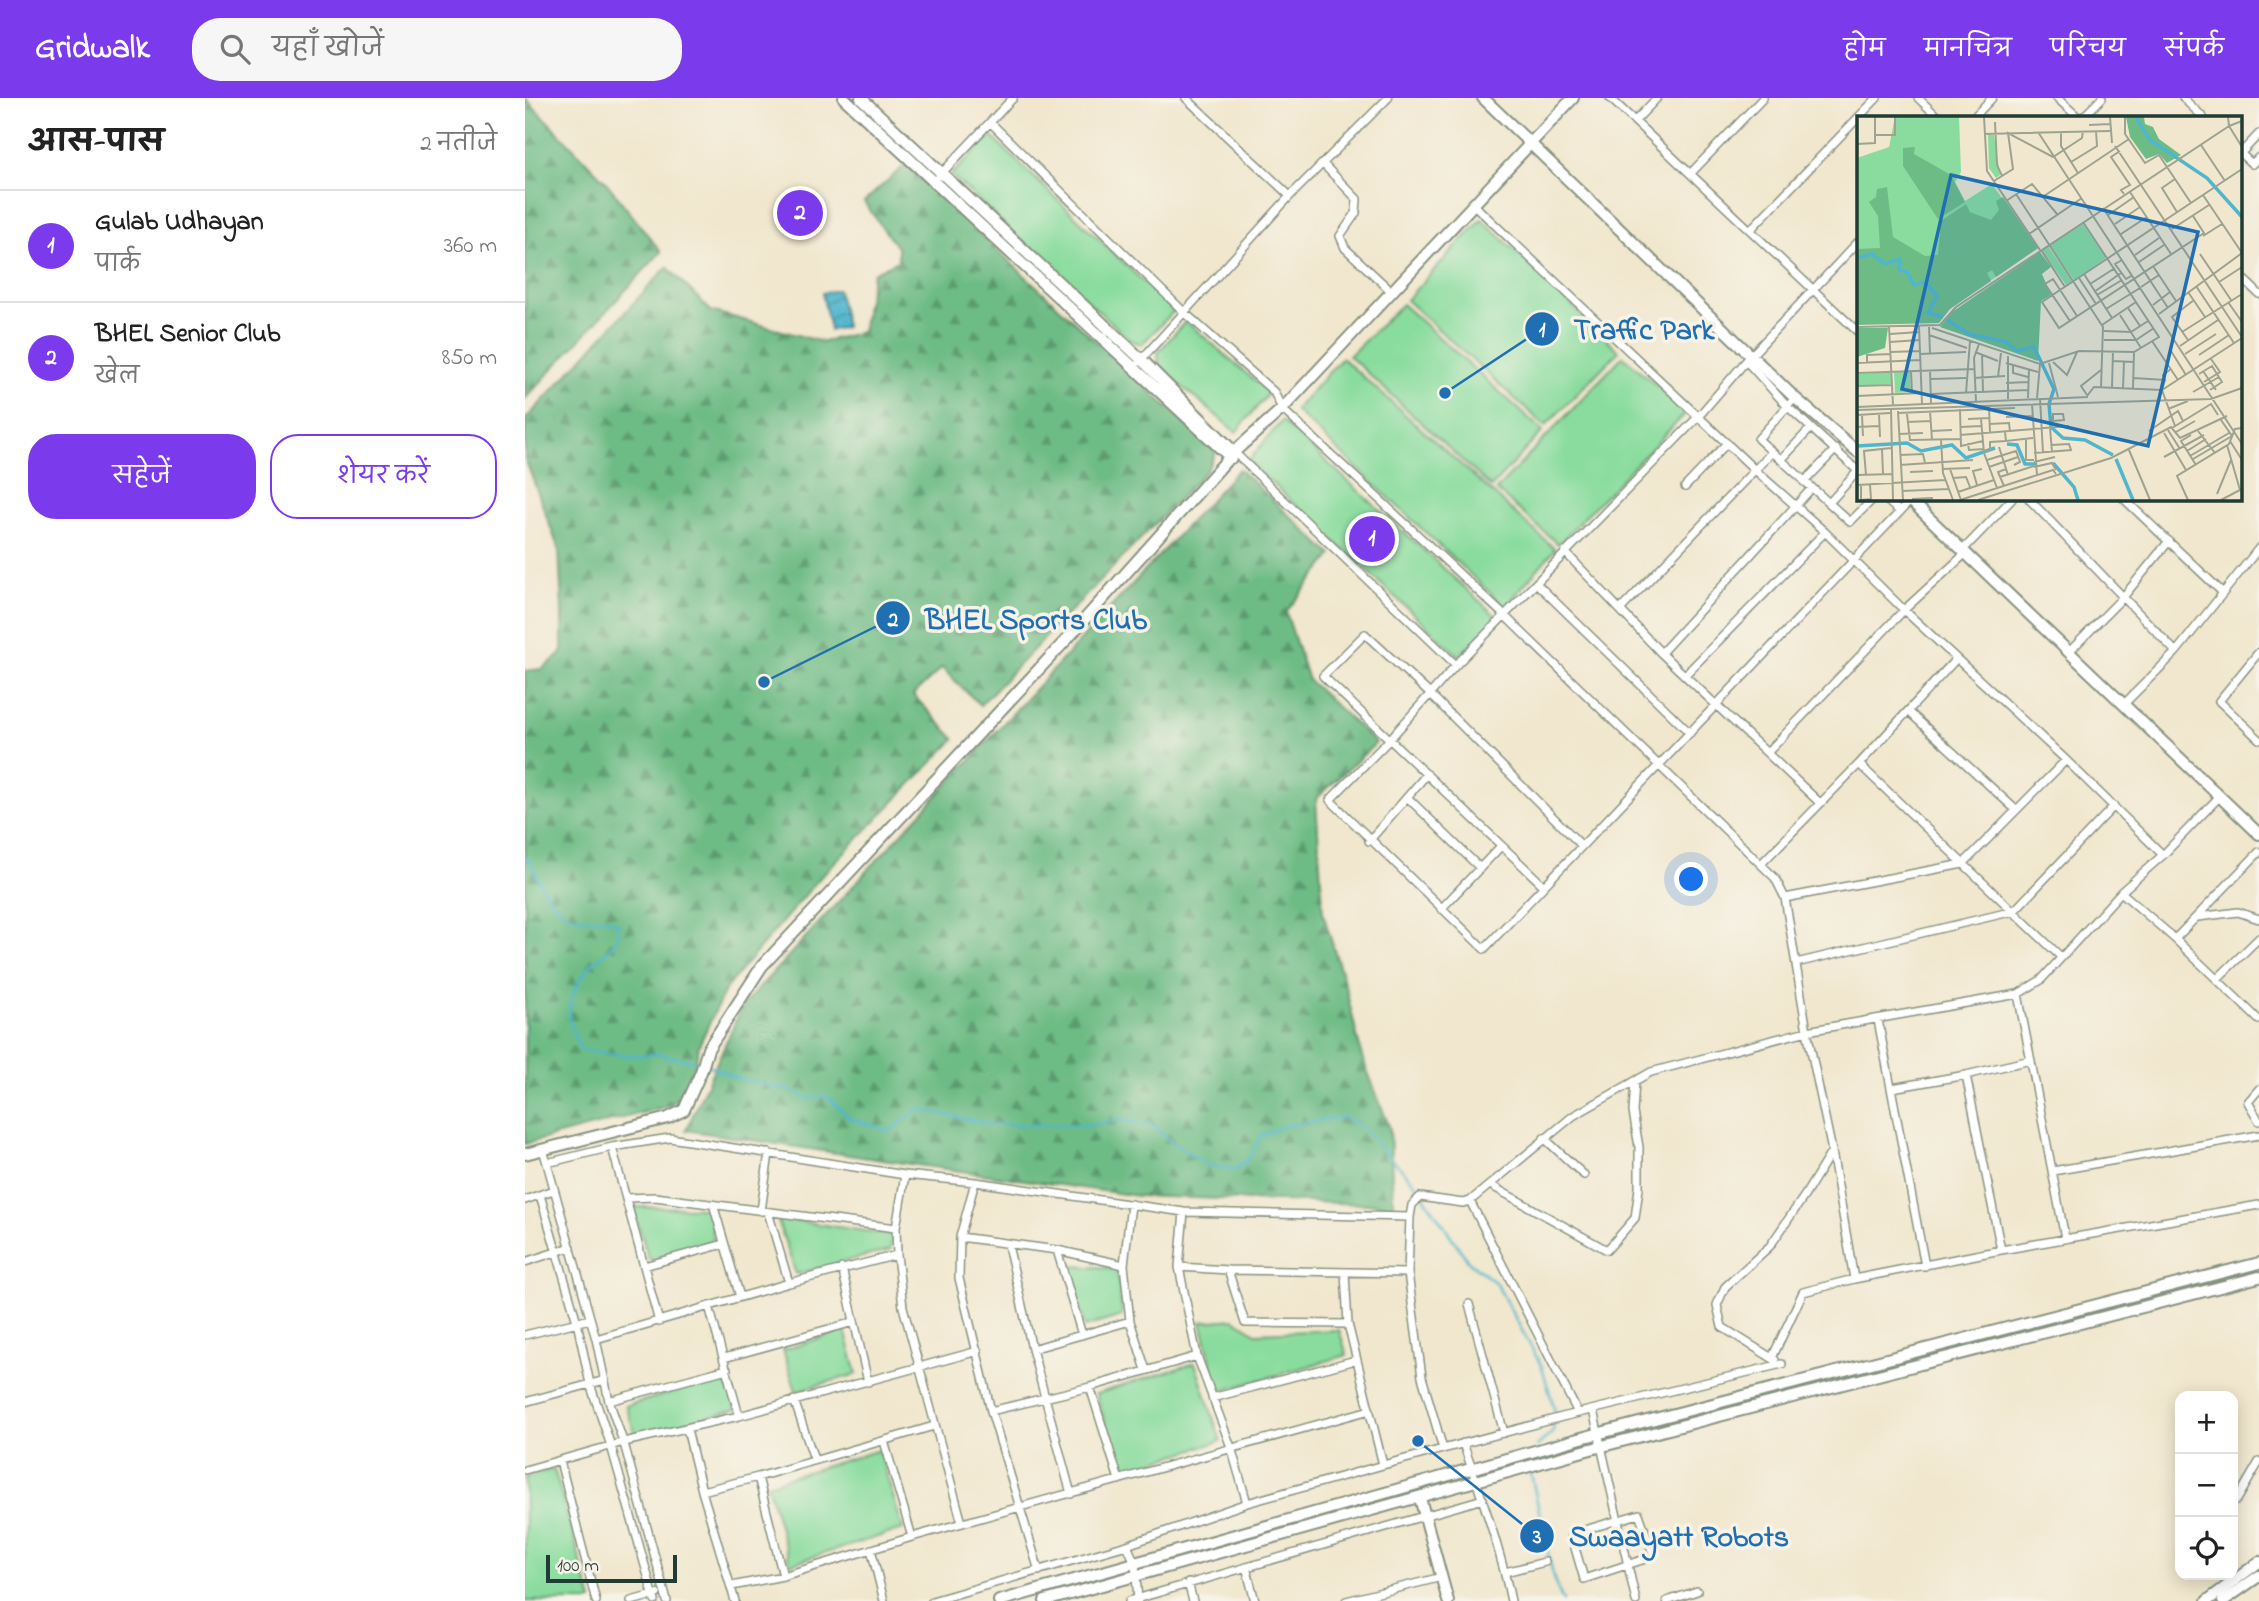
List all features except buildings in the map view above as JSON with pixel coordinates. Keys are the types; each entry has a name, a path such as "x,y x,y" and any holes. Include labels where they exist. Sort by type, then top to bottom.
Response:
{"main road":[{"path":"844,98 937,177 1232,455"},
{"path":"861,98 937,177"},
{"path":"1483,98 1791,402 1857,451"},
{"path":"525,1154 677,1115 684,1110 708,1049 762,966 1068,638 1232,455 1282,409 1573,98"},
{"path":"1912,500 2259,834"},
{"path":"1045,1601 2077,1317 2259,1263"},
{"path":"999,1601 1599,1433 2077,1317 2259,1277"},
{"path":"1420,1498 1448,1601"},
{"path":"2207,1601 2259,1562"},
{"path":"2223,1601 2259,1576"}],"street":[{"path":"937,177 1013,98"},
{"path":"1186,98 1290,196"},
{"path":"1138,364 1290,196 1324,165 1388,98"},
{"path":"1610,98 1857,331"},
{"path":"1635,121 1657,98"},
{"path":"1691,173 1763,98"},
{"path":"1860,116 1877,98"},
{"path":"1918,98 1937,116"},
{"path":"1975,116 1992,98"},
{"path":"2057,98 2079,116"},
{"path":"2081,116 2102,98"},
{"path":"2182,98 2202,116"},
{"path":"1750,230 1857,119"},
{"path":"990,122 1184,312 1274,392 1282,409 1505,616 1775,878 1785,898 1854,1279"},
{"path":"2241,152 2259,134"},
{"path":"2241,154 2252,164 2259,157"},
{"path":"1324,165 1357,200 1356,214 1340,236 1345,248 1392,292"},
{"path":"1474,205 1698,417 1856,561 2162,855"},
{"path":"1857,243 1749,358 1698,417 1456,665 1390,739 1330,800 1369,841 1484,949 1658,764 1856,561 1910,500"},
{"path":"2241,277 2259,294"},
{"path":"1857,470 1811,428 1791,402 1758,439 1850,523 1872,500"},
{"path":"1781,460 1811,428"},
{"path":"1685,487 1727,443"},
{"path":"1804,482 1836,449"},
{"path":"1620,610 1772,452"},
{"path":"1232,455 1456,665"},
{"path":"1829,503 1857,472"},
{"path":"1661,653 1811,489"},
{"path":"1886,500 1900,512"},
{"path":"1767,752 2011,500"},
{"path":"2030,500 2176,652"},
{"path":"2125,500 2223,592"},
{"path":"1685,675 1825,532"},
{"path":"2070,651 2124,596 2169,541"},
{"path":"2124,704 2176,652 2259,548"},
{"path":"1565,552 1661,653 1820,803"},
{"path":"1537,584 1690,733"},
{"path":"1543,885 1322,676 1365,634 1430,694 1582,846"},
{"path":"2259,652 2219,701 2259,739"},
{"path":"1762,863 1859,764 1955,659"},
{"path":"1908,711 2016,810"},
{"path":"1785,898 1963,864 2066,760"},
{"path":"1859,764 2061,957"},
{"path":"1369,841 1427,774"},
{"path":"1443,1449 1422,1377 1408,1273 1410,1217 1412,1205 1420,1197 1467,1202 1573,1116 1651,1072 1807,1031 2018,994 2042,980 2121,892 2220,796"},
{"path":"1408,797 1480,868"},
{"path":"1796,964 2014,911 2114,806"},
{"path":"1441,909 1501,846"},
{"path":"2175,939 2259,852"},
{"path":"2121,892 2175,939 2259,1020"},
{"path":"2198,917 2238,912 2259,919"},
{"path":"2217,979 2259,938"},
{"path":"2018,994 2065,1238"},
{"path":"1878,1020 1925,1266"},
{"path":"1892,1088 2031,1060"},
{"path":"1966,1075 2001,1250"},
{"path":"1490,1185 1607,1250 1635,1218 1639,1147 1633,1112 1635,1081"},
{"path":"2259,1089 2248,1102 2259,1121"},
{"path":"2053,1171 2259,1135"},
{"path":"547,1163 612,1147 670,1138 905,1175 975,1182 1184,1212 1410,1217"},
{"path":"1544,1138 1584,1175"},
{"path":"612,1147 659,1322"},
{"path":"543,1149 596,1339 609,1401 624,1442 667,1601"},
{"path":"932,1601 1127,1545 1247,1503 1383,1465 1562,1417 1782,1364 1722,1327 1717,1305 1725,1287 1770,1246 1832,1151"},
{"path":"769,1153 765,1211 789,1283"},
{"path":"905,1175 896,1228 903,1307 962,1523"},
{"path":"975,1182 960,1237 959,1278 991,1411 1039,1571"},
{"path":"525,1199 553,1190"},
{"path":"540,1195 577,1322 590,1384 611,1446 654,1598"},
{"path":"626,1198 655,1197 896,1228"},
{"path":"1467,1202 1578,1413"},
{"path":"713,1204 740,1297"},
{"path":"1131,1204 1124,1265 1131,1321 1146,1370"},
{"path":"1772,1358 1803,1292 1854,1279 2001,1250 2259,1205"},
{"path":"1184,1212 1179,1267 1197,1356 1231,1447 1247,1503"},
{"path":"960,1237 1057,1250 1124,1265"},
{"path":"644,1266 724,1244"},
{"path":"1008,1245 1032,1349 1071,1494"},
{"path":"525,1262 557,1254 571,1247"},
{"path":"1057,1250 1082,1335"},
{"path":"596,1339 842,1268 897,1255"},
{"path":"1179,1267 1408,1273"},
{"path":"842,1268 868,1382"},
{"path":"1228,1270 1245,1323 1348,1324"},
{"path":"1345,1273 1348,1324 1383,1465"},
{"path":"1469,1304 1504,1433"},
{"path":"709,1306 739,1416"},
{"path":"525,1335 590,1319"},
{"path":"1032,1349 1131,1321"},
{"path":"724,1358 854,1322"},
{"path":"525,1471 624,1442 739,1416 978,1351"},
{"path":"991,1411 1090,1387 1197,1356"},
{"path":"1212,1398 1356,1360"},
{"path":"609,1401 727,1368"},
{"path":"525,1402 605,1380"},
{"path":"1090,1387 1119,1480"},
{"path":"794,1400 814,1459"},
{"path":"731,1586 783,1576 1021,1506 1370,1410"},
{"path":"1593,1410 1636,1601"},
{"path":"702,1491 934,1426"},
{"path":"687,1429 702,1491 735,1601"},
{"path":"884,1441 912,1537"},
{"path":"1463,1443 1483,1499 1511,1601"},
{"path":"560,1461 596,1601"},
{"path":"2238,1498 2259,1462"},
{"path":"758,1477 783,1576"},
{"path":"1129,1601 1483,1499"},
{"path":"1639,1514 1654,1556 1627,1565 1584,1579 1571,1534 1639,1514"},
{"path":"1127,1545 1135,1563 1137,1600"},
{"path":"871,1549 884,1601"},
{"path":"1505,1572 1545,1562"},
{"path":"1246,1567 1255,1601"},
{"path":"1346,1601 1442,1577"},
{"path":"1188,1583 1193,1601"},
{"path":"1383,1591 1385,1601"},
{"path":"1667,1601 1697,1591"},
{"path":"631,1601 654,1598 665,1592"}],"green space":[{"path":"525,98 605,181 661,252 525,399"},
{"path":"991,136 1174,311 1142,344 1131,341 951,175"},
{"path":"905,165 1216,452 1207,470 980,705 942,668 913,695 955,739 823,874 726,988 699,1045 693,1075 671,1105 525,1144 525,671 542,669 562,653 562,609 559,550 525,458 525,420 667,267 711,311 822,342 862,332 873,273 898,261 898,249 864,202"},
{"path":"1482,219 1619,351 1545,426 1406,300"},
{"path":"1402,304 1543,431 1491,487 1349,356"},
{"path":"1186,321 1269,393 1236,432 1159,367 1158,352"},
{"path":"1623,356 1687,412 1558,544 1496,490"},
{"path":"1342,358 1555,549 1505,607 1295,410"},
{"path":"1282,421 1497,617 1459,656 1248,461"},
{"path":"1239,469 1332,555 1286,612 1308,680 1376,743 1316,799 1323,913 1346,989 1362,1057 1390,1129 1393,1205 1138,1196 686,1130 743,1005"},
{"path":"633,1207 704,1208 711,1216 713,1241 649,1260"},
{"path":"777,1218 892,1235 890,1250 796,1274"},
{"path":"1065,1266 1117,1268 1122,1316 1085,1327 1068,1267"},
{"path":"1234,1319 1256,1333 1339,1330 1347,1355 1218,1392 1201,1322"},
{"path":"845,1330 857,1374 796,1391 783,1350"},
{"path":"1195,1363 1221,1441 1121,1471 1096,1394"},
{"path":"725,1377 736,1409 636,1436 626,1406"},
{"path":"879,1450 903,1529 790,1564 767,1484"},
{"path":"554,1469 592,1601 525,1601 525,1478"}],"water":[{"path":"838,290 846,327 830,330 822,293"}],"waterway":[{"path":"525,857 530,861 550,898 564,912 618,923 615,942 588,968 573,996 569,1018 581,1050 636,1056 657,1054 700,1062"},
{"path":"706,1064 736,1078 782,1088 809,1098 827,1096 849,1118 890,1131 919,1109 990,1124 1090,1125 1121,1120 1152,1125 1174,1144 1209,1166 1237,1169 1251,1156 1261,1136 1283,1126 1343,1117 1359,1125 1414,1182 1468,1261 1496,1283 1542,1367 1555,1411 1553,1432 1537,1446"},
{"path":"1530,1469 1554,1580 1563,1601"}],"place":[{"name":"BHEL Senior Club","path":"800,213"},
{"name":"Traffic Park","path":"1445,393"},
{"name":"Gulab Udhayan","path":"1372,539"},
{"name":"BHEL Sports Club","path":"764,682"},
{"name":"Swaayatt Robots","path":"1418,1441"}]}
